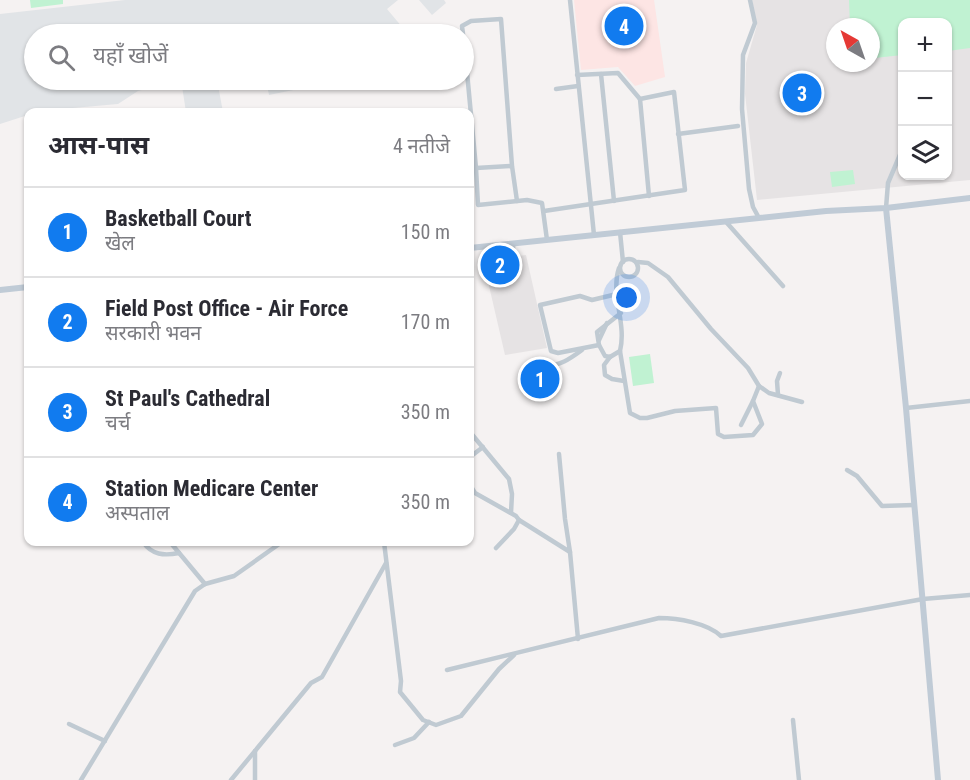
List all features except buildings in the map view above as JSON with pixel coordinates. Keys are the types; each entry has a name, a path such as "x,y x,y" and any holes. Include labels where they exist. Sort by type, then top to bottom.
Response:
{"street":[{"path":"570,0 594,235"},
{"path":"750,0 755,23 743,55 742,109 749,189 753,207 759,218"},
{"path":"466,24 471,21 501,19 512,166 517,201"},
{"path":"577,75 618,73 640,99 649,196"},
{"path":"601,74 614,201"},
{"path":"556,90 578,86"},
{"path":"469,90 470,108"},
{"path":"544,211 685,190 674,92 640,99"},
{"path":"678,134 738,126"},
{"path":"474,147 478,205 517,201 542,203 547,240"},
{"path":"898,159 888,183 886,208 906,408 938,780"},
{"path":"476,168 512,166"},
{"path":"474,248 970,198"},
{"path":"727,223 783,286"},
{"path":"620,232 623,262"},
{"path":"513,244 514,271"},
{"path":"753,401 762,424 753,435 724,438 718,434 716,429 716,408 675,411 647,418 630,413 620,351 621,313 615,283 623,262 630,259 648,263 668,277 711,329 748,368 759,386 769,393 802,402"},
{"path":"619,268 621,275 632,275 640,270 638,262"},
{"path":"0,290 24,287"},
{"path":"586,348 561,352 550,351 540,305 580,296 592,300 617,294"},
{"path":"610,357 605,356 598,343 597,332 621,313"},
{"path":"544,367 567,361 598,343"},
{"path":"620,351 610,357 604,365 605,375 624,381"},
{"path":"561,352 563,354 561,359 567,361"},
{"path":"621,359 629,359"},
{"path":"778,396 777,381 780,374"},
{"path":"741,425 759,386"},
{"path":"906,408 970,401"},
{"path":"474,437 509,479 512,494 511,513"},
{"path":"474,454 483,447"},
{"path":"559,454 578,639"},
{"path":"847,470 857,476 882,506 914,505"},
{"path":"474,491 570,552"},
{"path":"496,548 514,529 519,520"},
{"path":"145,546 166,556 179,553"},
{"path":"173,546 205,584"},
{"path":"81,780 195,591 205,584 234,576 276,546"},
{"path":"384,546 401,681 400,692 423,720 436,725 461,716 499,669 515,654"},
{"path":"231,780 311,683 322,677 386,563"},
{"path":"447,670 659,618 670,618 715,630 721,636 923,599 970,595"},
{"path":"793,720 799,780"},
{"path":"395,745 414,738 429,722"},
{"path":"69,724 105,741"},
{"path":"255,751 255,780"}],"shaded area":[{"path":"125,0 398,0 387,9 400,24 24,24 24,90 142,90 118,104 73,108 24,108 24,116 0,124 0,14"},
{"path":"419,0 444,0 446,3 432,15"},
{"path":"574,0 654,0 665,77 635,86 618,67 581,70"},
{"path":"752,0 970,0 970,180 757,200 745,94 746,63 757,25"},
{"path":"183,90 219,90 222,108 185,108"},
{"path":"268,90 293,90 269,95"},
{"path":"526,255 547,348 505,355 483,260"}],"green space":[{"path":"30,0 63,0 63,4 31,8"},
{"path":"849,0 970,0 970,48 952,50 952,18 898,18 898,55 880,57 880,18 850,18"},
{"path":"853,170 855,184 832,187 830,172"},
{"path":"650,354 654,383 633,386 629,357"},
{"path":"546,365 550,390 534,392 530,369"}],"place":[{"name":"Station Medicare Center","path":"624,26"},
{"name":"St Paul's Cathedral","path":"802,93"},
{"name":"Field Post Office - Air Force","path":"500,265"},
{"name":"Basketball Court","path":"540,379"}]}
